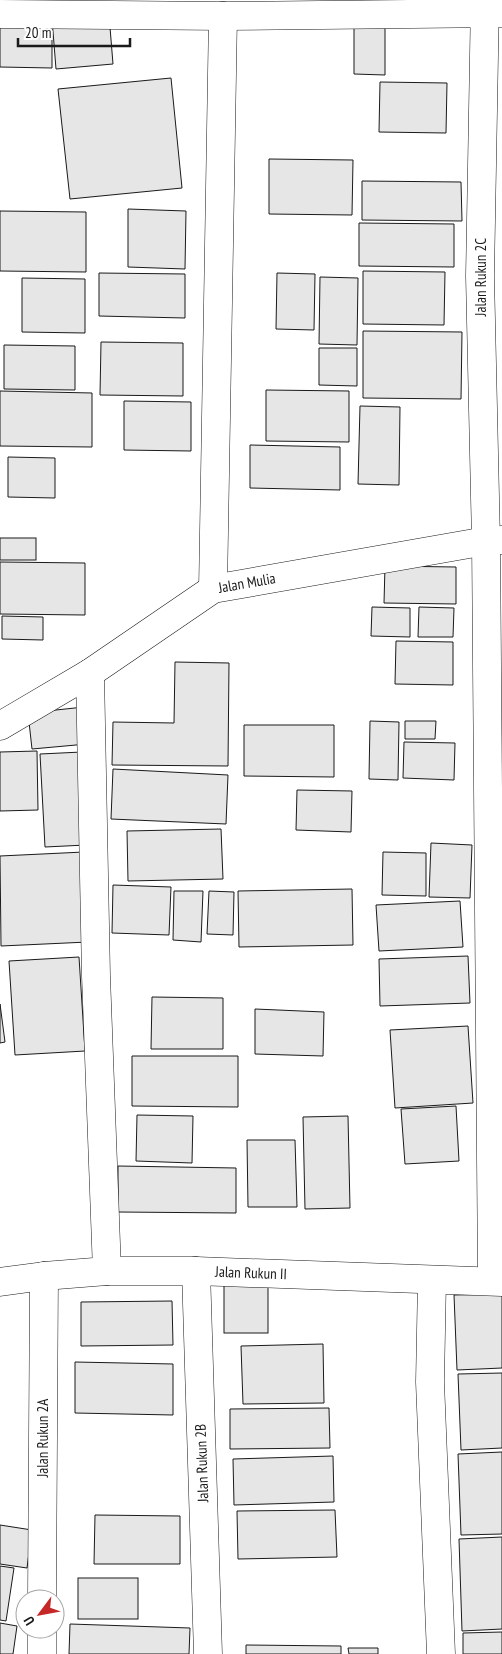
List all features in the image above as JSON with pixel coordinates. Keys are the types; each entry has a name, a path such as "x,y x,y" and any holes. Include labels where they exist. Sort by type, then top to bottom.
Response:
{"street":[{"path":"0,14 223,16 490,9"},
{"name":"Jalan Rukun 2C","path":"490,9 480,276 494,540 497,1282"},
{"path":"213,589 223,16"},
{"name":"Jalan Mulia","path":"0,726 90,674 213,589 494,540"},
{"path":"90,674 96,976 107,1271"},
{"name":"Jalan Rukun II","path":"0,1282 107,1271 196,1271 497,1282"},
{"name":"Jalan Rukun 2B","path":"196,1271 208,1654"},
{"name":"Jalan Rukun 2A","path":"42,1589 44,1276"},
{"path":"432,1280 430,1382 441,1654"},
{"path":"42,1639 42,1654"}],"building":[{"path":"109,15 113,64 56,69 52,19"},
{"path":"0,19 52,19 52,68 0,67"},
{"path":"354,25 385,25 385,75 354,74"},
{"path":"171,78 182,188 70,199 58,89"},
{"path":"380,82 447,83 446,133 379,132"},
{"path":"269,159 353,160 352,215 269,214"},
{"path":"362,181 461,182 462,221 362,220"},
{"path":"128,209 186,211 185,269 128,267"},
{"path":"0,211 86,212 86,272 0,271"},
{"path":"359,223 454,224 454,267 359,266"},
{"path":"363,271 445,272 444,325 363,324"},
{"path":"99,273 185,274 185,318 99,316"},
{"path":"277,273 315,274 314,330 276,329"},
{"path":"320,277 358,278 357,345 319,344"},
{"path":"22,278 85,279 85,333 22,332"},
{"path":"363,331 462,332 461,399 363,398"},
{"path":"101,342 183,343 183,396 100,395"},
{"path":"4,345 75,346 75,390 4,389"},
{"path":"319,348 357,348 357,386 319,385"},
{"path":"266,390 349,391 349,442 266,441"},
{"path":"0,391 92,393 92,447 0,446"},
{"path":"124,401 191,402 191,451 124,450"},
{"path":"360,406 400,407 399,485 358,484"},
{"path":"250,445 340,447 340,490 250,488"},
{"path":"8,457 55,458 55,498 8,497"},
{"path":"0,538 36,538 36,560 0,560"},
{"path":"0,562 85,563 85,615 0,614"},
{"path":"385,566 456,567 456,604 384,603"},
{"path":"372,607 410,608 410,637 371,636"},
{"path":"419,607 454,608 453,637 418,637"},
{"path":"2,616 43,617 43,640 2,639"},
{"path":"396,641 453,642 453,685 395,684"},
{"path":"175,662 229,663 228,766 112,765 113,722 174,723"},
{"path":"84,707 87,744 32,749 28,713"},
{"path":"370,721 399,722 398,780 369,779"},
{"path":"405,721 436,721 435,739 405,739"},
{"path":"244,725 334,725 334,777 244,776"},
{"path":"404,742 455,743 454,780 403,778"},
{"path":"37,751 38,810 0,811 0,752"},
{"path":"82,752 86,845 45,847 40,754"},
{"path":"113,769 228,775 226,824 111,819"},
{"path":"297,790 352,791 351,832 296,830"},
{"path":"221,829 223,879 128,881 127,831"},
{"path":"431,843 472,845 470,898 429,897"},
{"path":"84,852 88,942 1,946 0,856"},
{"path":"383,852 426,853 426,896 382,895"},
{"path":"113,885 171,887 169,935 112,933"},
{"path":"352,889 353,945 239,947 238,891"},
{"path":"174,891 203,891 201,942 173,940"},
{"path":"209,891 234,892 233,935 207,934"},
{"path":"460,901 463,947 379,951 376,905"},
{"path":"468,956 470,1003 380,1006 379,959"},
{"path":"79,957 85,1051 15,1055 9,961"},
{"path":"152,997 223,998 223,1049 151,1049"},
{"path":"0,1004 5,1042 0,1043"},
{"path":"255,1009 324,1012 323,1056 255,1054"},
{"path":"468,1026 473,1103 395,1108 390,1030"},
{"path":"132,1056 238,1056 238,1107 132,1106"},
{"path":"456,1106 459,1161 405,1164 401,1109"},
{"path":"137,1115 193,1116 192,1163 136,1161"},
{"path":"348,1116 350,1208 305,1209 303,1117"},
{"path":"247,1140 295,1140 297,1207 248,1207"},
{"path":"118,1166 236,1168 236,1213 118,1212"},
{"path":"224,1282 268,1282 268,1333 224,1333"},
{"path":"502,1294 502,1368 457,1370 454,1295"},
{"path":"172,1301 173,1345 81,1346 81,1302"},
{"path":"323,1344 324,1403 243,1404 241,1346"},
{"path":"75,1362 173,1364 173,1415 75,1413"},
{"path":"502,1373 502,1448 461,1450 458,1374"},
{"path":"329,1408 330,1448 230,1449 230,1409"},
{"path":"502,1452 502,1534 461,1535 458,1454"},
{"path":"333,1456 334,1502 234,1505 233,1459"},
{"path":"335,1510 337,1557 238,1559 237,1511"},
{"path":"95,1515 180,1516 180,1564 94,1564"},
{"path":"0,1525 32,1530 27,1568 0,1564"},
{"path":"502,1537 502,1629 462,1631 459,1539"},
{"path":"0,1566 14,1568 6,1621 0,1620"},
{"path":"78,1578 138,1578 138,1619 78,1619"},
{"path":"0,1623 15,1626 13,1654 0,1654"},
{"path":"70,1624 190,1628 189,1654 69,1654"},
{"path":"502,1632 502,1654 463,1654 463,1633"},
{"path":"246,1645 341,1646 341,1654 246,1654"},
{"path":"348,1648 378,1648 378,1654 349,1654"}]}
